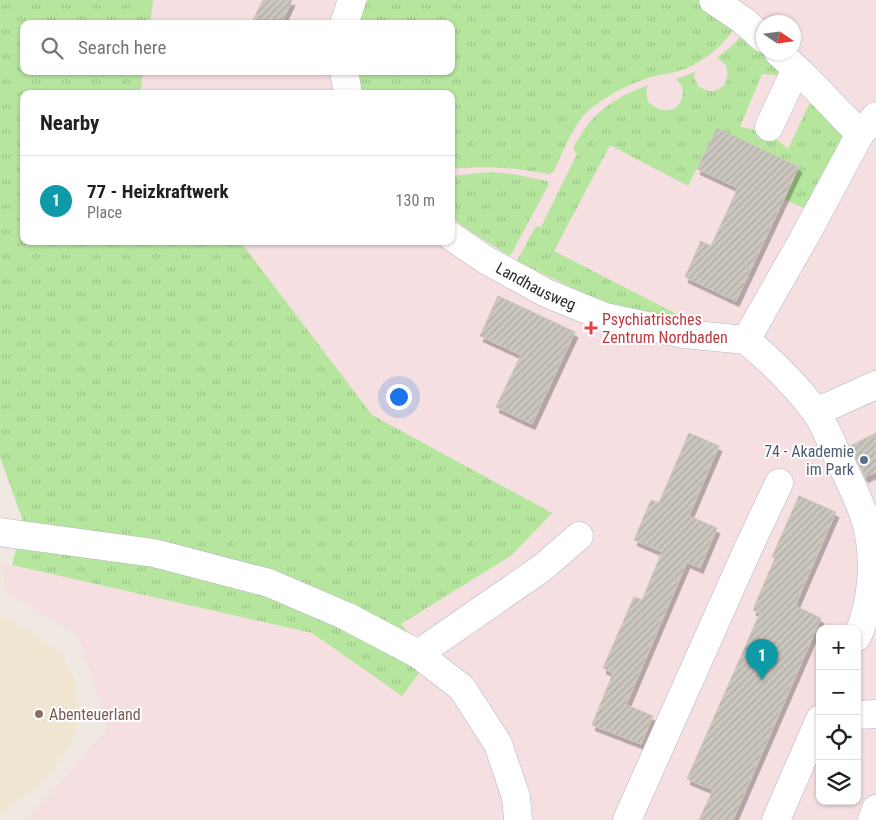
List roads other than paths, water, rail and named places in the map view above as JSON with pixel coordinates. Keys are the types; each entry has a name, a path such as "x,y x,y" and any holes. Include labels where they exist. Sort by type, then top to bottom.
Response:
{"lane":[{"path":"345,20 352,0"},
{"path":"713,0 756,32"},
{"path":"769,127 787,61 868,125 746,340 765,356 816,412 855,493 867,523 871,552 871,589 868,608 861,626"},
{"path":"345,75 347,90"},
{"name":"Landhausweg","path":"455,239 486,260 546,293 605,317 684,334 746,340"},
{"path":"816,412 876,385"},
{"path":"627,820 779,483"},
{"path":"0,532 154,553 270,583 346,616 418,654 462,688 498,744 516,797 518,820"},
{"path":"418,654 542,568 579,536"},
{"path":"861,715 876,714"},
{"path":"776,820 816,727"},
{"path":"872,820 876,809"}],"place":[{"name":"Psychiatrisches Zentrum Nordbaden","path":"591,328"},
{"name":"74 - Akademie im Park","path":"864,460"},
{"name":"77 - Heizkraftwerk","path":"762,680"},
{"name":"Abenteuerland","path":"39,714"}]}
